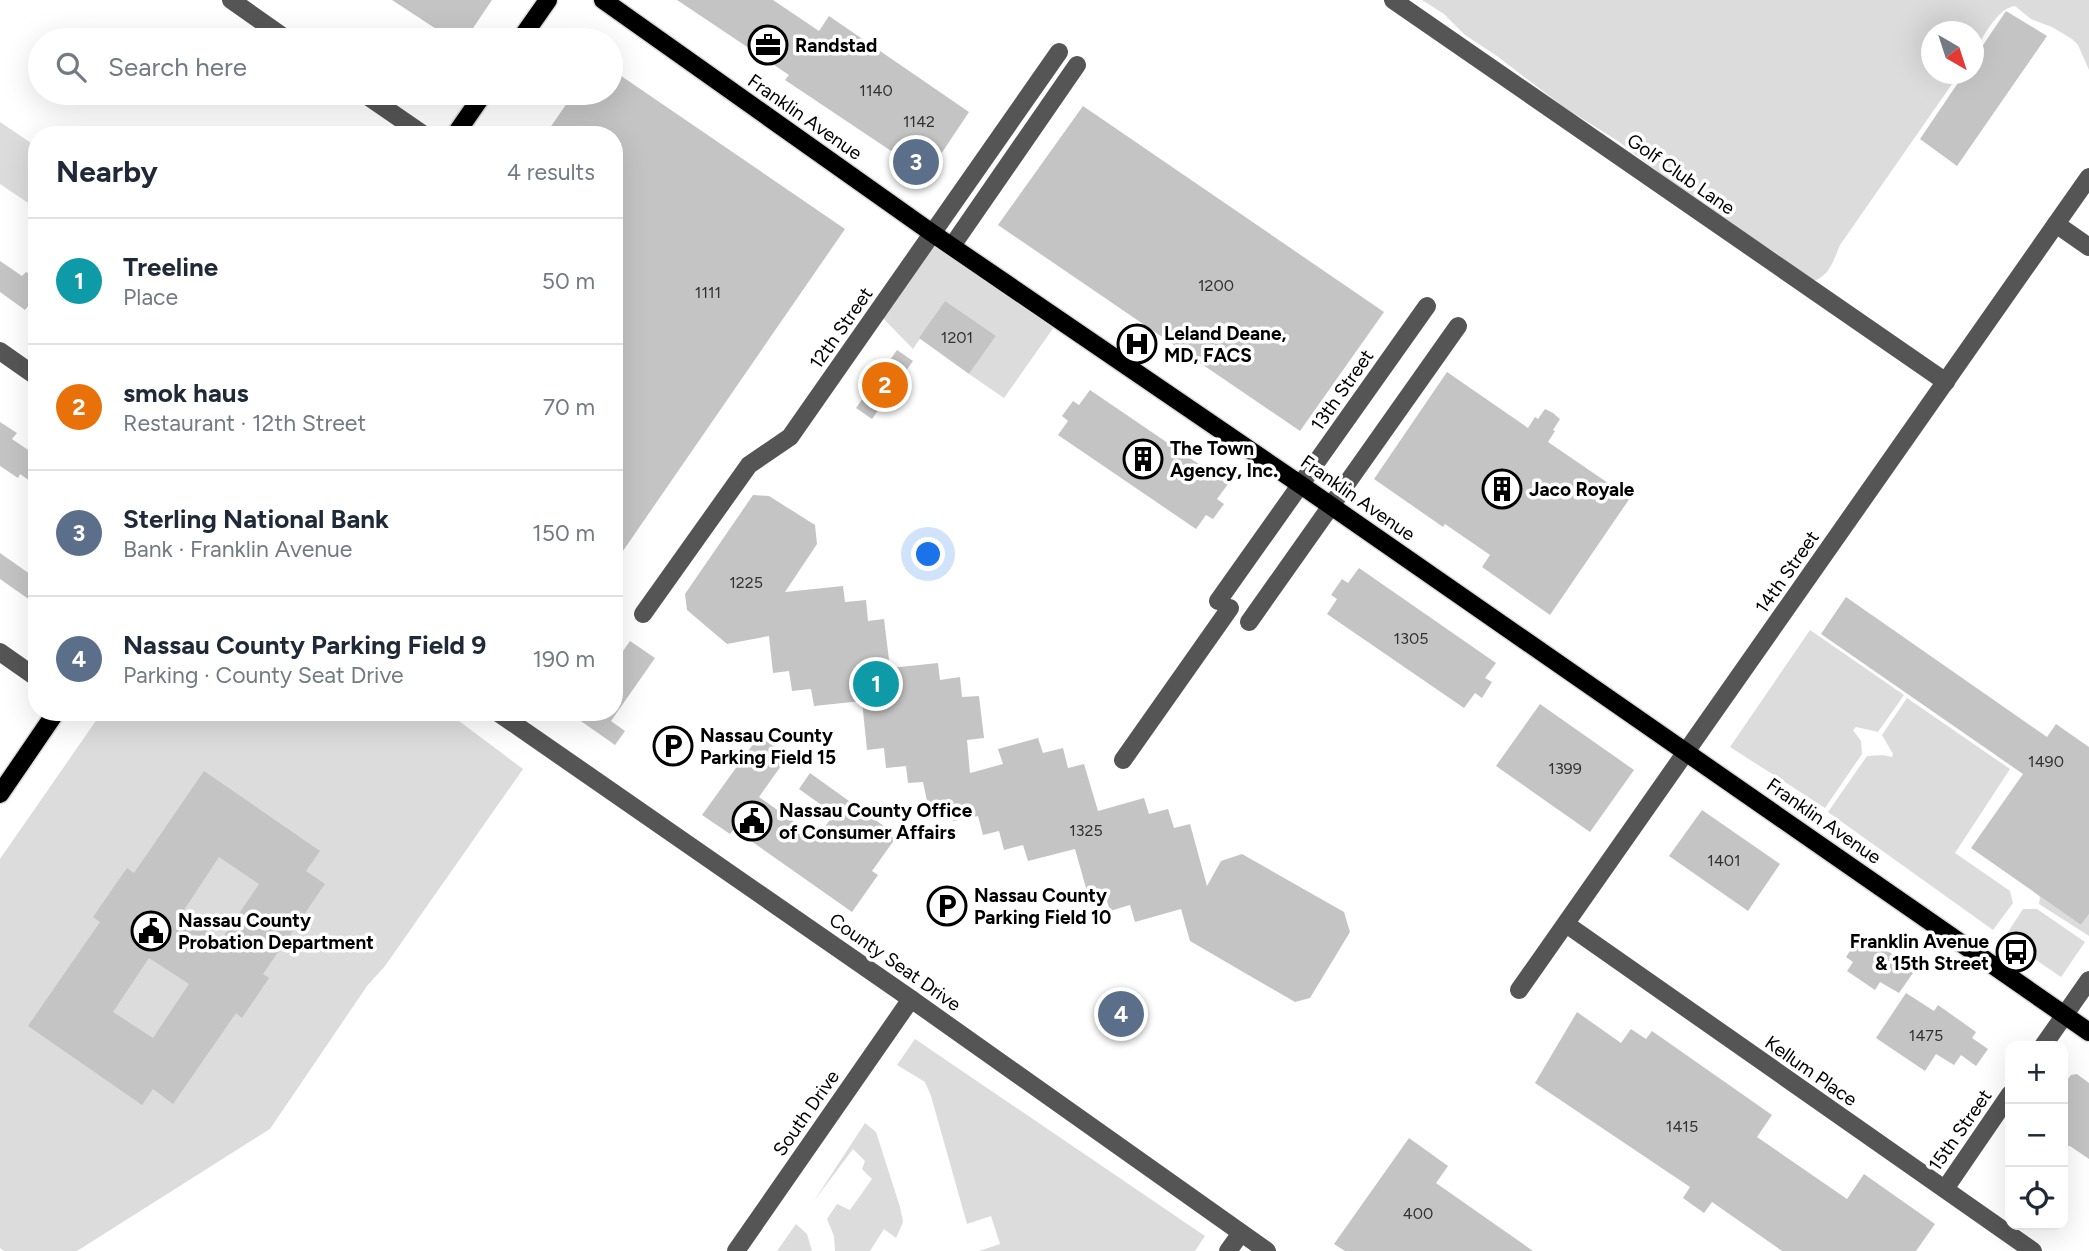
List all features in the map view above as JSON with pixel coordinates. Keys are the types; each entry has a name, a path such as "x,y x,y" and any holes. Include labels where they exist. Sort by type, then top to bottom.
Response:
{"main road":[{"path":"528,28 548,0"},
{"name":"Franklin Avenue","path":"603,0 932,233 1687,751 2089,1032"},
{"path":"461,126 476,105"},
{"path":"0,794 50,721"}],"street":[{"path":"230,0 271,28"},
{"name":"Golf Club Lane","path":"1393,0 1946,382"},
{"name":"12th Street","path":"643,614 749,465 790,437 1059,52"},
{"path":"952,246 1077,65"},
{"path":"380,105 411,126"},
{"name":"14th Street","path":"1519,990 2089,177"},
{"path":"2056,225 2089,247"},
{"name":"13th Street","path":"1123,760 1301,485 1427,306"},
{"path":"1249,622 1458,326"},
{"path":"0,351 28,371"},
{"path":"0,652 28,672"},
{"name":"County Seat Drive","path":"510,721 911,999 1267,1251"},
{"name":"Kellum Place","path":"1566,925 2034,1251"},
{"path":"2047,1041 2089,980"},
{"name":"South Drive","path":"736,1251 911,999"},
{"name":"15th Street","path":"1945,1189 2005,1101"},
{"path":"1228,1251 1241,1233"}],"shaded area":[{"path":"1422,0 2089,0 2089,70 2078,45 2072,39 2031,19 2015,6 2002,12 1984,35 1984,21 1921,21 1921,84 1952,84 1840,245 1827,272 1812,281 1776,253 1705,208 1618,141 1565,108 1465,35 1444,14"},
{"path":"0,122 28,141 28,203 0,184"},
{"path":"932,233 1059,320 1004,398 969,374 996,336 944,303 913,349 877,312"},
{"path":"1810,630 1904,695 1878,732 1856,727 1853,730 1861,741 1862,754 1825,808 1730,747"},
{"path":"1907,698 2010,769 1955,853 2010,891 2013,903 1993,930 1828,812 1867,756 1892,757 1893,754 1882,735"},
{"path":"96,721 459,721 523,769 385,966 367,986 270,1129 77,1251 4,1251 0,1248 0,859"},
{"path":"2037,894 2081,925 2089,914 2089,936 2039,904 2040,897"},
{"path":"2023,909 2037,909 2085,942 2061,977 2004,938"},
{"path":"915,1039 1205,1236 1195,1251 979,1251 1000,1244 991,1216 967,1224 925,1082 897,1065"},
{"path":"865,1123 876,1132 903,1222 896,1238 884,1229 870,1251 835,1251 834,1236 827,1219 837,1204 850,1210 872,1179 862,1169 865,1161 853,1149 814,1201"},
{"path":"796,1224 807,1234 812,1251 777,1251"}],"building":[{"path":"392,0 492,0 473,28 435,28"},
{"path":"677,0 773,0 819,31 829,16 969,112 927,175 785,80 789,75"},
{"path":"2006,11 2047,36 1957,166 1920,139 1957,84 1984,84 1984,44"},
{"path":"623,77 845,229 623,551 623,126 551,126 566,105 623,105"},
{"path":"1083,106 1384,312 1300,431 998,225"},
{"path":"0,261 22,276 28,273 28,306 25,310 0,292"},
{"path":"945,301 996,336 969,374 919,338"},
{"path":"897,350 913,361 872,419 856,408"},
{"name":"Jaco Royale","path":"1447,372 1528,428 1535,417 1538,419 1545,409 1553,413 1560,419 1548,442 1630,498 1550,615 1482,567 1490,555 1445,524 1443,527 1374,479"},
{"name":"The Town Agency, Inc.","path":"1090,390 1228,484 1217,499 1224,504 1213,519 1206,515 1196,529 1058,435 1068,421 1062,416 1073,401 1079,405"},
{"path":"0,422 17,433 12,439 28,450 28,480 20,474 18,478 0,466"},
{"path":"753,495 769,496 815,525 817,544 785,592 843,586 845,602 866,600 868,621 884,619 890,668 938,663 940,680 960,677 962,697 979,696 984,738 967,740 970,773 1003,764 998,749 1038,738 1043,753 1063,748 1068,768 1084,764 1098,811 1144,798 1149,814 1168,809 1174,828 1190,824 1207,886 1221,861 1242,854 1344,912 1350,932 1310,998 1295,1002 1190,941 1181,909 1135,922 1130,905 1110,911 1104,891 1088,895 1075,849 1028,861 1023,845 1004,850 999,831 983,835 978,816 954,821 928,806 923,782 908,783 906,766 886,768 884,748 867,750 862,701 814,706 811,689 792,691 789,671 773,673 769,636 727,644 687,610 685,594"},
{"path":"0,553 28,573 28,599 0,579"},
{"path":"1359,568 1496,663 1485,678 1492,682 1482,698 1475,693 1464,708 1327,614 1337,599 1331,595 1342,579 1348,583"},
{"path":"1846,597 2047,737 2056,724 2089,747 2089,914 2081,925 1971,848 2023,774 1821,634"},
{"path":"630,641 655,658 623,704 623,651"},
{"path":"1540,704 1634,770 1590,832 1496,766"},
{"path":"581,721 611,721 625,731 615,745"},
{"name":"Nassau County Office of Consumer Affairs","path":"759,736 788,756 759,797 817,838 834,814 799,789 810,773 888,829 885,832 895,839 872,871 878,875 852,912 734,829 730,834 702,815"},
{"name":"Nassau County Probation Department","path":"204,771 320,851 306,871 325,884 263,974 269,978 242,1018 236,1013 173,1104 153,1089 142,1105 28,1026 100,922 93,917 127,868 134,873","holes":["219,857 259,884 221,940 182,913","149,958 189,984 153,1038 113,1012"]},
{"path":"1702,810 1780,864 1748,911 1669,856"},
{"path":"1862,933 1915,970 1899,993 1880,982 1875,990 1847,971 1853,962 1846,957"},
{"path":"1906,993 1934,1011 1938,1005 1976,1032 1972,1038 1988,1049 1976,1066 1961,1055 1954,1065 1936,1054 1925,1071 1876,1038"},
{"path":"1577,1012 1621,1043 1631,1029 1646,1039 1652,1031 1772,1115 1757,1137 1847,1199 1864,1174 1935,1224 1916,1251 1782,1251 1712,1202 1704,1213 1683,1198 1690,1187 1535,1083"},
{"path":"2077,1074 2089,1083 2089,1159 2068,1146 2068,1079 2071,1075"},
{"path":"1409,1138 1448,1166 1436,1183 1533,1251 1345,1251 1334,1244"}],"place":[{"name":"Randstad","path":"768,45"},
{"name":"Sterling National Bank","path":"916,162"},
{"name":"Leland Deane, MD, FACS","path":"1137,344"},
{"name":"smok haus","path":"885,385"},
{"name":"The Town Agency, Inc.","path":"1143,459"},
{"name":"Jaco Royale","path":"1502,489"},
{"name":"Treeline","path":"876,684"},
{"name":"Nassau County Parking Field 15","path":"673,746"},
{"name":"Nassau County Office of Consumer Affairs","path":"752,821"},
{"name":"Nassau County Parking Field 10","path":"947,906"},
{"name":"Nassau County Probation Department","path":"151,931"},
{"name":"Franklin Avenue & 15th Street","path":"2016,952"},
{"name":"Nassau County Parking Field 9","path":"1121,1014"}]}
